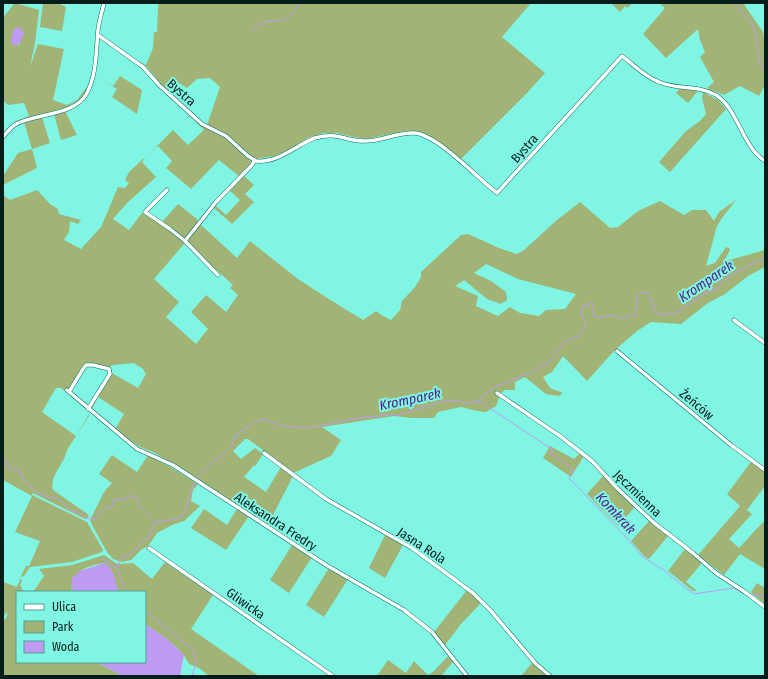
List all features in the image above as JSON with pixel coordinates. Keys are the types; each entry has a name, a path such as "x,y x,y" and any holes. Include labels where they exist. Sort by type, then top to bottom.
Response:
{"street":[{"path":"3,137 10,129 19,123 67,108 82,99 88,89 93,75 96,58 98,27 104,3"},
{"name":"Bystra","path":"98,35 143,67 159,85 202,124 226,136 255,160 261,161 275,158 310,140 322,136 334,135 360,141 367,141 415,132 427,137 447,150 497,193 622,56 644,74 660,83 701,89 716,95 730,110 757,155 765,161"},
{"path":"185,241 216,202 252,165 255,160"},
{"path":"167,190 145,212 185,241 218,274"},
{"path":"734,320 765,344"},
{"name":"Żeńców","path":"617,352 731,445 765,470"},
{"name":"Aleksandra Fredry","path":"88,409 110,374 110,370 93,365 86,365 68,391 88,409 137,449 173,465 326,565 404,610 432,632 467,676"},
{"name":"Jęczmienna","path":"497,393 560,436 592,461 618,489 653,522 693,553 716,574 745,592 765,607"},
{"name":"Jasna Rola","path":"264,453 326,498 412,548 473,593 492,611 535,663 550,676"},
{"name":"Gliwicka","path":"149,548 333,676"}],"green space":[{"path":"15,3 39,10 30,67 38,44 64,49 53,100 67,105 77,100 86,88 87,89 82,98 67,107 14,122 29,116 24,103 8,105 3,100 3,20 5,15","holes":["15,29 24,33 19,45 11,41"]},
{"path":"43,3 58,3 66,7 62,31 40,27"},
{"path":"159,3 531,3 502,37 545,73 461,159 427,135 415,131 405,131 366,139 337,133 323,133 308,138 291,149 274,156 255,159 231,138 207,125 220,87 210,78 197,79 187,88 179,83 172,94 156,80 146,66 136,60 146,65 153,48 154,32 157,32"},
{"path":"611,3 632,3 628,8 625,6 620,12"},
{"path":"659,3 743,3 763,32 765,46 765,85 759,96 740,86 724,95 707,88 714,82 700,57 705,52 700,40 698,29 666,58 643,34 665,8"},
{"path":"95,75 113,86 120,76 142,90 137,114 112,97 117,89"},
{"path":"680,88 698,91 688,103 676,93"},
{"path":"703,92 718,100 726,109 670,172 659,162 686,131 700,121 706,114 702,98"},
{"path":"65,111 77,135 61,140 54,114"},
{"path":"190,115 206,128 222,135 251,159 249,166 240,177 219,160 191,189 166,168 172,161 158,146 150,153 173,130 188,145 204,130 190,116 182,122"},
{"path":"42,117 50,143 32,149 24,122"},
{"path":"32,149 37,168 3,185 3,176 18,153"},
{"path":"145,158 142,162 156,177 127,203 113,219 129,230 142,213 167,228 185,243 154,279 179,302 166,317 196,344 208,329 191,312 206,295 226,312 238,295 230,288 233,285 187,243 187,240 200,224 237,258 250,241 298,279 363,320 376,311 391,320 400,310 402,301 415,287 421,277 421,272 461,235 468,234 499,248 517,254 524,250 557,220 580,202 610,228 618,227 638,211 660,201 684,215 692,210 706,210 714,221 719,212 736,200 717,226 706,266 715,263 726,247 730,250 724,261 765,250 765,267 748,276 725,294 708,303 681,324 651,322 637,331 614,351 587,381 563,356 552,372 543,377 550,388 563,393 559,396 546,394 525,377 515,382 515,390 505,390 501,393 496,406 486,412 461,407 438,412 434,418 394,416 322,427 341,440 331,456 293,473 248,439 245,439 233,451 241,459 255,448 263,454 255,466 253,466 244,477 266,492 281,467 293,476 268,525 178,467 155,453 140,447 119,433 90,408 96,401 92,409 116,428 124,414 98,397 112,373 138,388 146,374 143,369 134,363 113,365 107,368 89,364 70,388 66,390 76,400 61,388 56,388 42,412 76,436 89,414 89,416 67,450 52,485 53,490 89,515 87,519 33,493 32,495 87,522 103,550 102,552 72,562 30,567 24,576 20,577 26,566 29,566 40,541 15,532 32,496 3,480 3,195 10,200 37,190 50,204 58,209 59,214 81,220 78,224 70,221 69,232 64,240 81,249 101,227 118,187 125,188 129,183 125,180 129,172","holes":["486,264 518,279 576,294 565,309 546,310 539,316 520,313 510,307 498,316 476,306 478,296 455,286 464,280 487,299 501,304 507,300 506,292 491,281 474,273"]},
{"path":"244,176 254,185 245,194 254,202 232,224 214,208 216,206 226,215 240,200 230,191"},
{"path":"178,204 197,219 198,222 185,238 162,222"},
{"path":"550,446 574,459 580,453 584,456 571,477 543,458"},
{"path":"112,455 137,472 148,455 198,484 193,490 191,501 200,506 184,521 172,525 157,533 149,545 141,550 131,560 122,562 113,559 107,552 90,520 104,492 112,483 99,474"},
{"path":"751,462 765,472 765,486 747,510 752,514 729,539 739,548 763,522 765,524 765,569 740,554 724,575 698,555 740,506 727,494"},
{"path":"604,475 617,491 635,507 618,526 587,494"},
{"path":"204,509 227,525 237,509 249,516 226,550 191,528"},
{"path":"649,521 668,536 649,559 644,556 631,541"},
{"path":"385,535 403,545 385,578 369,568"},
{"path":"292,545 312,557 289,593 270,580"},
{"path":"685,549 702,563 686,582 697,591 693,591 668,571"},
{"path":"104,555 117,564 133,563 152,579 165,562 213,595 191,629 259,676 209,676 199,668 189,664 175,646 146,625 146,591 118,591 115,582 105,563 86,568 81,571 74,579 72,591 34,591 44,576 39,569 72,565"},
{"path":"329,568 348,579 324,617 306,605"},
{"path":"19,578 22,580 20,586 22,587 21,589 25,591 16,591 16,663 98,663 123,676 3,676 3,622 8,614 6,613 3,618 3,582 17,587 20,580"},
{"path":"757,583 765,588 765,604 751,592"},
{"path":"467,590 481,603 461,624 445,645 434,632"},
{"path":"448,656 453,662 441,676 377,676 388,660 406,673 414,661 428,675 433,672"},
{"path":"533,662 547,676 521,676"}],"water":[{"path":"17,27 24,33 22,39 16,46 12,44 11,41 13,31"},
{"path":"104,563 112,571 118,591 72,591 72,578 80,571"},
{"path":"146,625 167,639 184,655 180,676 123,676 98,663 146,663"}],"waterway":[{"path":"251,31 264,22 284,20 291,15 300,3"},
{"path":"734,3 752,24 756,36 759,61 765,72"},
{"name":"Kromparek","path":"197,479 210,464 232,445 237,434 258,420 264,419 282,426 308,428 358,418 401,414 448,400 468,403 479,401 486,393 497,386 532,372 548,363 564,342 578,337 586,325 581,312 584,305 593,303 594,316 599,318 612,315 622,319 635,315 637,304 636,296 642,292 648,293 654,311 661,315 676,313 707,292 717,289 723,281 738,271 765,258"},
{"name":"Komkrak","path":"479,401 553,450 551,454 574,470 569,478 626,537 643,557 665,571 694,594 733,588 745,594"},
{"path":"3,461 6,461 9,467 20,471 24,479 36,492 58,499 71,511 77,512 92,520 95,519 103,510 113,506 113,500 126,499 128,496 134,496 138,499 138,504 156,522"},
{"name":"Kromparek","path":"127,591 118,572 120,559 130,554 149,537 153,525 156,522 176,519 182,516 187,507 190,493 195,482"},
{"path":"103,559 116,568"},
{"name":"Komkrak","path":"750,594 765,597"},
{"name":"Kromparek","path":"146,612 194,651 196,664 192,676"}]}
